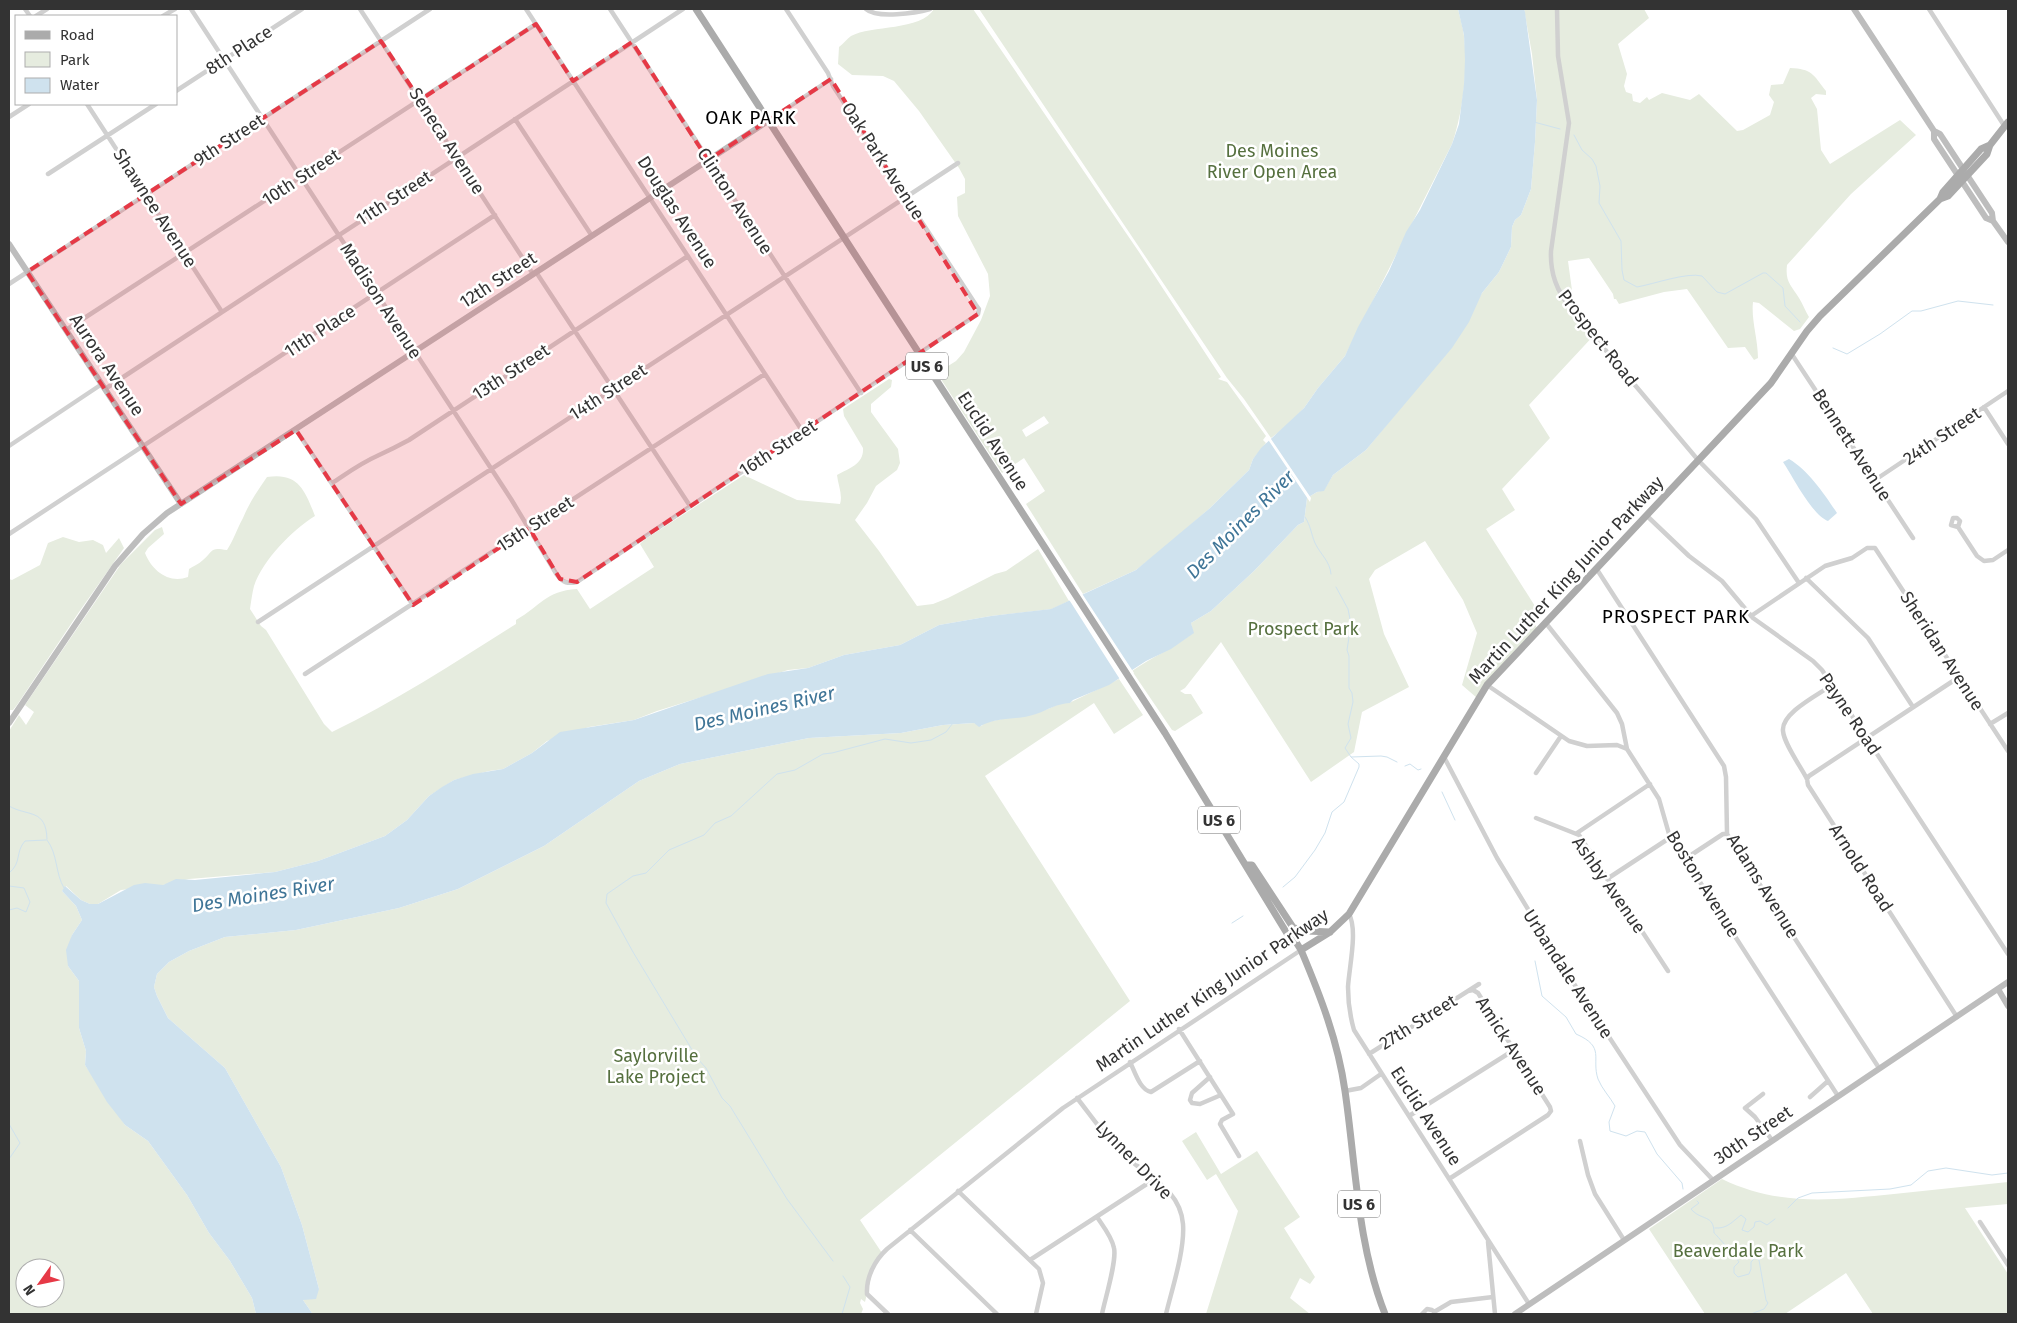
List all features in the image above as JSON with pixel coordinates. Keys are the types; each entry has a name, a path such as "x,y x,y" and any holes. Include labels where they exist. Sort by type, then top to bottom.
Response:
{"main road":[{"name":"Euclid Avenue","path":"696,9 1064,578 1247,865 1247,869 1291,940 1296,942 1301,950"},
{"path":"1854,9 1934,131 1940,134 1962,176 1992,213 1993,221 2008,242"},
{"name":"12th Street","path":"9,723 126,551 143,534 181,504 768,120"},
{"name":"Martin Luther King Junior Parkway","path":"1301,950 1330,932 1349,914 1486,685 1770,383 1820,316 1940,199 1942,192 1987,154 1990,145 2006,124"},
{"name":"Aurora Avenue","path":"9,244 181,504"},
{"name":"Euclid Avenue","path":"1247,865 1252,865 1298,935 1296,942"},
{"path":"1293,928 1306,931 1330,932"},
{"name":"US 6","path":"1301,950 1324,1005 1345,1091 1365,1249 1385,1314"},
{"name":"30th Street","path":"1515,1314 2008,982"},
{"path":"1998,989 2008,1006"}],"street":[{"name":"Madison Avenue","path":"192,9 491,469 560,579 569,583 577,582"},
{"name":"8th Place","path":"178,90 302,9"},
{"name":"Seneca Avenue","path":"360,9 495,215 575,330 690,506"},
{"name":"9th Street","path":"9,284 430,9"},
{"name":"Douglas Avenue","path":"526,9 803,432"},
{"name":"Clinton Avenue","path":"610,9 861,393"},
{"name":"11th Street","path":"9,446 222,312 683,9"},
{"name":"Oak Park Avenue","path":"786,9 831,79 833,86 979,309 978,314"},
{"path":"866,9 874,14 885,15 930,9"},
{"name":"Prospect Road","path":"1557,9 1558,56 1569,123 1550,252 1553,277 1562,297 1571,309 1698,460 1756,519 1799,584"},
{"path":"1929,9 2006,124"},
{"name":"10th Street","path":"66,330 536,24"},
{"name":"12th Street","path":"768,120 831,79"},
{"path":"9,117 27,105"},
{"name":"Shawnee Avenue","path":"88,105 222,312"},
{"path":"48,174 154,105"},
{"path":"515,119 592,236"},
{"name":"14th Street","path":"258,622 958,163"},
{"name":"11th Place","path":"9,534 495,215"},
{"name":"13th Street","path":"332,483 378,455 392,450 688,256"},
{"name":"16th Street","path":"577,582 978,314"},
{"name":"Bennett Avenue","path":"1792,353 1913,538"},
{"name":"15th Street","path":"305,674 765,374"},
{"name":"24th Street","path":"1875,480 2008,391"},
{"path":"1984,407 2008,444"},
{"path":"296,430 413,605"},
{"name":"Payne Road","path":"1646,515 1689,556 1722,581 1750,616 1813,661 1832,685 2008,954"},
{"path":"1958,527 1979,559 1984,561 1993,560 2008,550"},
{"name":"Sheridan Avenue","path":"1806,578 1825,566 1852,558 1867,548 1872,547 1877,550 2008,751"},
{"name":"Adams Avenue","path":"1596,568 1724,766 1726,777 1727,834 1879,1068"},
{"path":"1750,616 1806,578 1868,638 1913,707"},
{"name":"Boston Avenue","path":"1545,622 1617,713 1622,724 1627,749 1659,799 1671,837 1838,1096"},
{"path":"1807,779 1959,676"},
{"path":"1486,685 1561,736 1578,745 1617,745 1627,749"},
{"name":"Arnold Road","path":"1832,685 1788,715 1783,724 1784,736 1807,779 1808,785 1957,1016"},
{"path":"1990,724 2008,713"},
{"path":"1536,773 1561,736"},
{"name":"Urbandale Avenue","path":"1444,755 1497,858 1563,967 1675,1138 1696,1164 1713,1180"},
{"path":"1577,833 1650,784"},
{"name":"Ashby Avenue","path":"1536,818 1577,833 1668,971"},
{"path":"1685,859 1723,834 1727,834"},
{"path":"1607,879 1671,837"},
{"name":"Euclid Avenue","path":"1349,914 1352,919 1353,932 1348,987 1354,1030 1529,1304"},
{"name":"Martin Luther King Junior Parkway","path":"888,1314 868,1294 867,1288 879,1256 1039,1126 1077,1098 1301,950"},
{"name":"27th Street","path":"1368,1054 1479,984"},
{"name":"Amick Avenue","path":"1449,1179 1548,1115 1551,1111 1478,993 1473,990 1468,991"},
{"path":"1179,1029 1233,1114 1222,1120 1220,1124 1239,1156"},
{"path":"1408,1116 1514,1050"},
{"path":"1130,1062 1143,1088 1151,1092 1200,1062"},
{"name":"27th Street","path":"1345,1091 1361,1088 1381,1074"},
{"path":"1210,1077 1192,1093 1190,1100 1192,1103 1200,1104 1221,1095"},
{"path":"1810,1097 1828,1081"},
{"path":"1763,1094 1744,1108 1755,1117 1772,1140"},
{"name":"Lynner Drive","path":"1077,1098 1124,1155 1156,1178 1173,1197 1179,1208 1183,1236 1166,1314"},
{"path":"1580,1142 1595,1194 1624,1240"},
{"path":"1030,1260 1156,1178"},
{"path":"958,1192 1039,1269 1043,1283 1036,1314"},
{"path":"1096,1217 1112,1240 1114,1248 1114,1258 1102,1314"},
{"path":"1980,1222 2008,1264"},
{"path":"910,1230 997,1314"},
{"name":"Euclid Avenue","path":"1488,1241 1495,1314"},
{"path":"1422,1314 1427,1309 1435,1313 1451,1302 1493,1297"}],"highlighted area":[{"path":"536,24 573,81 632,42 708,160 831,79 978,314 577,582 560,579 529,528 413,605 296,430 181,504 27,272 381,41 420,100"}],"green space":[{"path":"934,9 973,9 1139,252 1221,377 1218,379 1227,382 1266,436 1263,440 1266,443 1253,459 1249,470 1210,508 1163,549 1136,570 1083,594 1026,504 1045,491 1024,458 1002,473 937,373 956,361 964,352 981,320 990,296 988,274 958,216 957,197 965,193 965,179 919,111 894,81 883,76 852,75 838,64 839,47 851,36 871,30 907,24 928,16","holes":["1044,416 1049,423 1026,437 1022,430"]},
{"name":"Des Moines River Open Area","path":"979,9 1458,9 1464,36 1465,77 1462,105 1452,144 1345,356 1304,408 1288,425 1271,438 1227,378"},
{"name":"Prospect Park","path":"1524,9 1644,9 1649,18 1618,44 1627,74 1624,86 1626,92 1632,94 1633,101 1640,103 1647,97 1649,100 1662,93 1690,100 1699,94 1737,131 1743,130 1770,115 1774,102 1769,95 1771,85 1783,84 1790,68 1808,71 1826,91 1826,95 1816,94 1811,98 1817,109 1821,150 1830,164 1900,120 1916,135 1851,194 1787,265 1789,283 1809,317 1800,329 1794,331 1759,303 1753,302 1758,358 1754,360 1745,347 1728,348 1687,289 1664,292 1619,304 1589,258 1568,261 1574,305 1597,332 1529,405 1550,438 1502,489 1515,510 1486,529 1540,614 1533,622 1538,629 1477,698 1462,685 1477,633 1463,600 1425,541 1375,570 1369,579 1384,634 1409,687 1362,712 1354,752 1311,782 1221,642 1185,688 1180,691 1185,694 1191,694 1203,713 1175,731 1172,730 1132,671 1193,633 1191,623 1211,611 1254,571 1298,525 1304,522 1307,498 1324,490 1333,475 1366,450 1434,367 1482,293 1499,272 1511,247 1512,227 1515,220 1521,215 1531,189 1537,100 1532,54"},
{"path":"889,379 892,380 891,387 871,404 871,412 898,449 900,463 897,470 876,486 855,520 917,606 933,604 995,574 1006,571 1038,549 1069,601 1052,609 991,616 939,625 900,645 844,655 808,668 788,670 634,720 589,727 547,741 532,753 503,769 454,780 429,796 407,820 385,836 318,861 275,872 189,879 163,885 121,890 98,904 90,904 81,900 66,886 62,891 76,906 82,920 72,935 68,966 79,981 79,1028 86,1051 85,1065 125,1125 148,1141 187,1195 209,1233 230,1261 252,1298 256,1314 9,1314 9,731 19,715 26,725 34,712 25,705 121,564 155,530 162,527 164,534 145,553 148,559 157,570 168,577 181,579 188,577 189,569 213,550 227,550 251,502 267,477 278,476 293,480 304,491 315,516 288,537 264,566 254,586 250,609 261,626 266,630 324,724 332,732 403,694 448,667 516,624 516,620 550,596 566,590 577,589 590,609 654,567 640,544 644,540 744,475 797,500 840,504 841,494 837,475 859,462 863,453 863,448 844,416 843,409"},
{"path":"63,537 79,542 93,540 103,545 106,553 119,538 124,548 17,705 13,710 10,710 9,579 12,580 40,565 48,543"},
{"name":"Saylorville Lake Project","path":"1119,679 1143,715 1114,734 1094,703 985,776 1130,1001 860,1220 882,1253 873,1269 865,1302 861,1299 860,1303 863,1309 861,1314 312,1313 303,1300 319,1289 302,1225 281,1167 225,1068 168,1018 154,987 157,974 169,962 189,951 225,937 296,930 399,908 458,889 544,846 639,781 680,764 809,738 901,733 943,725 974,723 982,726 983,723 1048,709 1061,703 1069,703"},
{"path":"1196,1132 1221,1174 1257,1151 1300,1217 1284,1228 1315,1277 1310,1284 1300,1278 1290,1298 1310,1314 1206,1314 1238,1211 1216,1174 1207,1180 1182,1141"},
{"name":"Beaverdale Park","path":"1722,1179 1765,1194 1807,1199 1850,1198 2008,1182 2008,1204 1965,1208 2008,1274 2008,1314 1873,1314 1846,1273 1785,1314 1705,1314 1649,1229"}],"water":[{"name":"Des Moines River","path":"1458,9 1524,9 1525,12 1537,100 1535,142 1531,189 1521,215 1515,220 1512,227 1511,247 1499,272 1482,293 1469,322 1452,348 1366,450 1333,475 1324,491 1317,492 1307,498 1304,522 1298,525 1254,571 1211,611 1191,623 1194,633 1171,649 1146,661 1109,685 1070,703 1029,716 993,721 979,727 974,723 943,725 901,733 809,738 680,764 639,781 544,846 458,889 399,908 296,930 225,937 189,951 169,962 157,974 154,987 168,1018 225,1068 281,1167 302,1225 319,1289 316,1299 303,1300 312,1313 321,1314 256,1314 252,1298 230,1261 209,1233 187,1195 148,1141 125,1125 107,1102 85,1065 86,1051 79,1028 79,981 68,966 66,950 72,935 82,920 76,906 62,891 65,886 81,900 90,904 98,904 134,885 145,883 163,885 176,879 195,880 275,872 318,861 385,836 407,820 429,796 442,787 454,780 473,774 503,769 532,753 560,732 634,720 768,674 808,668 844,655 900,645 939,625 991,616 1051,609 1136,570 1210,508 1249,470 1253,459 1261,448 1304,408 1345,356 1358,327 1389,271 1406,232 1420,210 1452,144 1459,124 1465,60 1464,35"},
{"path":"1789,459 1809,476 1837,513 1828,521 1809,504 1797,486 1783,462"}],"pier":[{"path":"1269,436 1311,498 1310,502 1267,438"},
{"path":"1081,592 1134,673 1121,681 1068,598"}],"waterway":[{"path":"1534,122 1560,129"},
{"path":"1574,135 1582,150 1592,159 1596,166 1600,186 1599,203 1621,241 1624,280 1637,287 1696,275 1702,276 1717,292 1725,294 1766,273 1783,288 1785,306 1800,322"},
{"path":"1833,348 1847,354 1880,334 1912,311 1921,311 1958,301 1993,305"},
{"path":"1305,517 1315,543 1327,561 1331,574"},
{"path":"1336,587 1348,609 1351,624 1347,650 1349,656 1349,688 1352,693 1353,702 1348,724 1351,738 1345,748 1351,757 1381,756 1397,762"},
{"path":"833,1261 787,1199 730,1106 722,1098 706,1068 697,1058 633,952 606,903 607,894 633,876 646,873 669,850 704,835 715,823 731,816 777,774 795,770 823,754 885,739 911,743 931,740 946,732 953,723"},
{"path":"1283,887 1295,877 1315,850 1325,833 1332,812 1344,802 1359,767 1359,764 1351,757"},
{"path":"1405,766 1410,764 1418,770 1421,769"},
{"path":"1442,792 1455,820"},
{"path":"9,806 40,818 46,829 47,839"},
{"path":"9,873 16,865 20,849 25,841 46,840"},
{"path":"47,840 51,845 64,888"},
{"path":"9,886 24,888 30,902 26,912 17,908 9,910"},
{"path":"1232,923 1243,916"},
{"path":"1535,961 1542,996 1566,1017 1576,1034 1585,1039 1594,1048 1598,1079 1615,1106 1609,1122 1610,1131 1626,1136 1637,1131 1645,1132 1657,1154 1682,1183 1683,1189"},
{"path":"9,1124 20,1143 9,1159"},
{"path":"1788,1208 1798,1198 1812,1193 1890,1189 1911,1185 1928,1171 1946,1168 1992,1175 2008,1173"},
{"path":"1697,1201 1699,1203 1691,1209 1712,1223 1714,1233 1739,1262 1734,1267 1734,1273 1738,1277 1749,1274 1751,1262 1755,1258 1759,1260 1768,1303 1764,1309 1751,1314"},
{"path":"1715,1228 1726,1226 1741,1215 1746,1219 1742,1230 1748,1232 1754,1227 1755,1222 1760,1221 1767,1225 1775,1219"},
{"path":"842,1314 850,1287 843,1276"}],"district":[{"name":"OAK PARK","path":"751,117"},
{"name":"PROSPECT PARK","path":"1676,616"}]}
